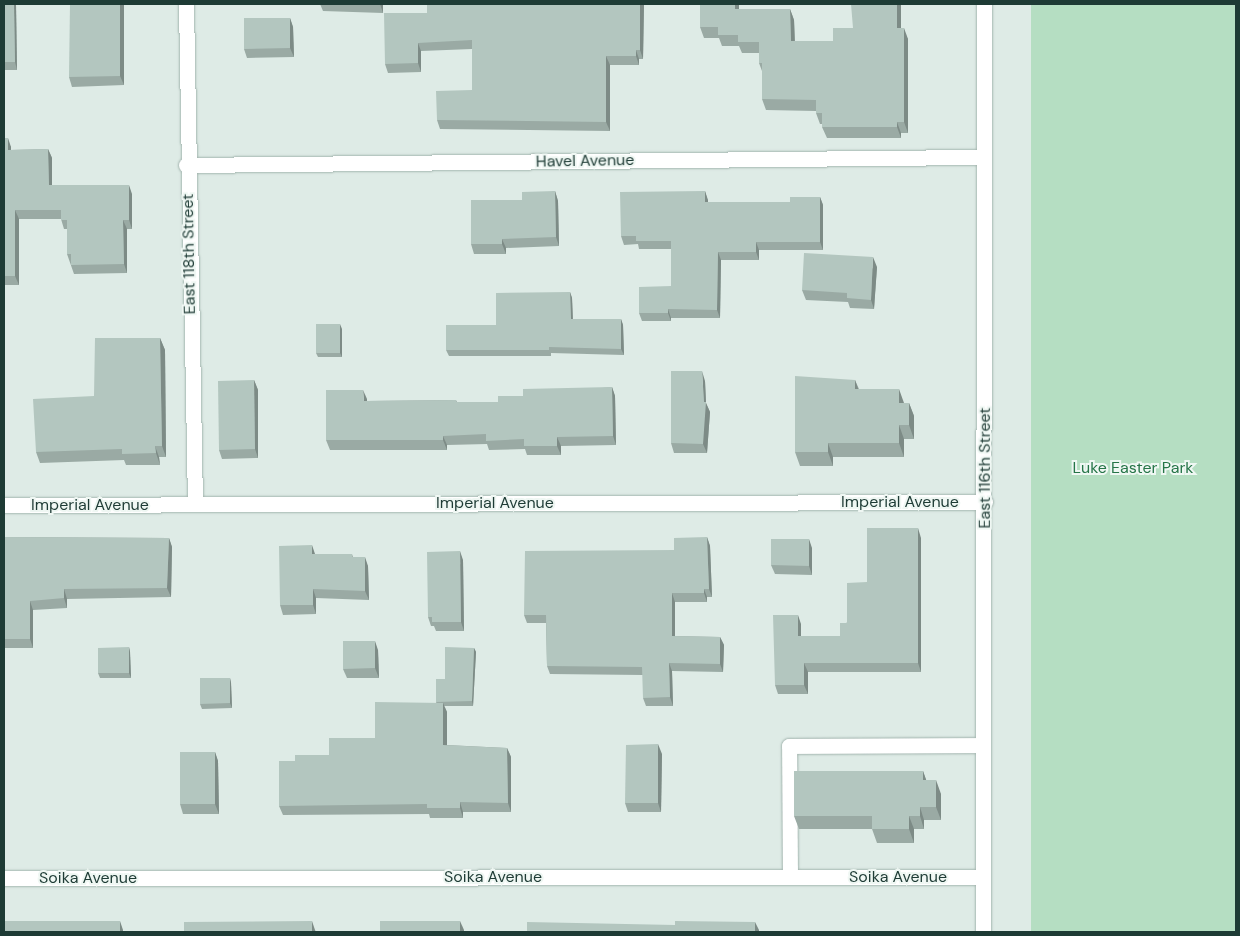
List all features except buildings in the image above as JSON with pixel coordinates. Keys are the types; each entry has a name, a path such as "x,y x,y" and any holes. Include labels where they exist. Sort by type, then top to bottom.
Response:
{"street":[{"name":"East 118th Street","path":"186,4 186,165 195,504"},
{"name":"East 116th Street","path":"983,932 985,502 984,4"},
{"name":"Havel Avenue","path":"186,165 983,157"},
{"name":"Imperial Avenue","path":"4,505 985,502"},
{"path":"790,877 789,746 983,746"},
{"name":"Soika Avenue","path":"4,878 983,877"}],"green space":[{"name":"Luke Easter Park","path":"1031,4 1236,4 1236,932 1031,932"}]}
